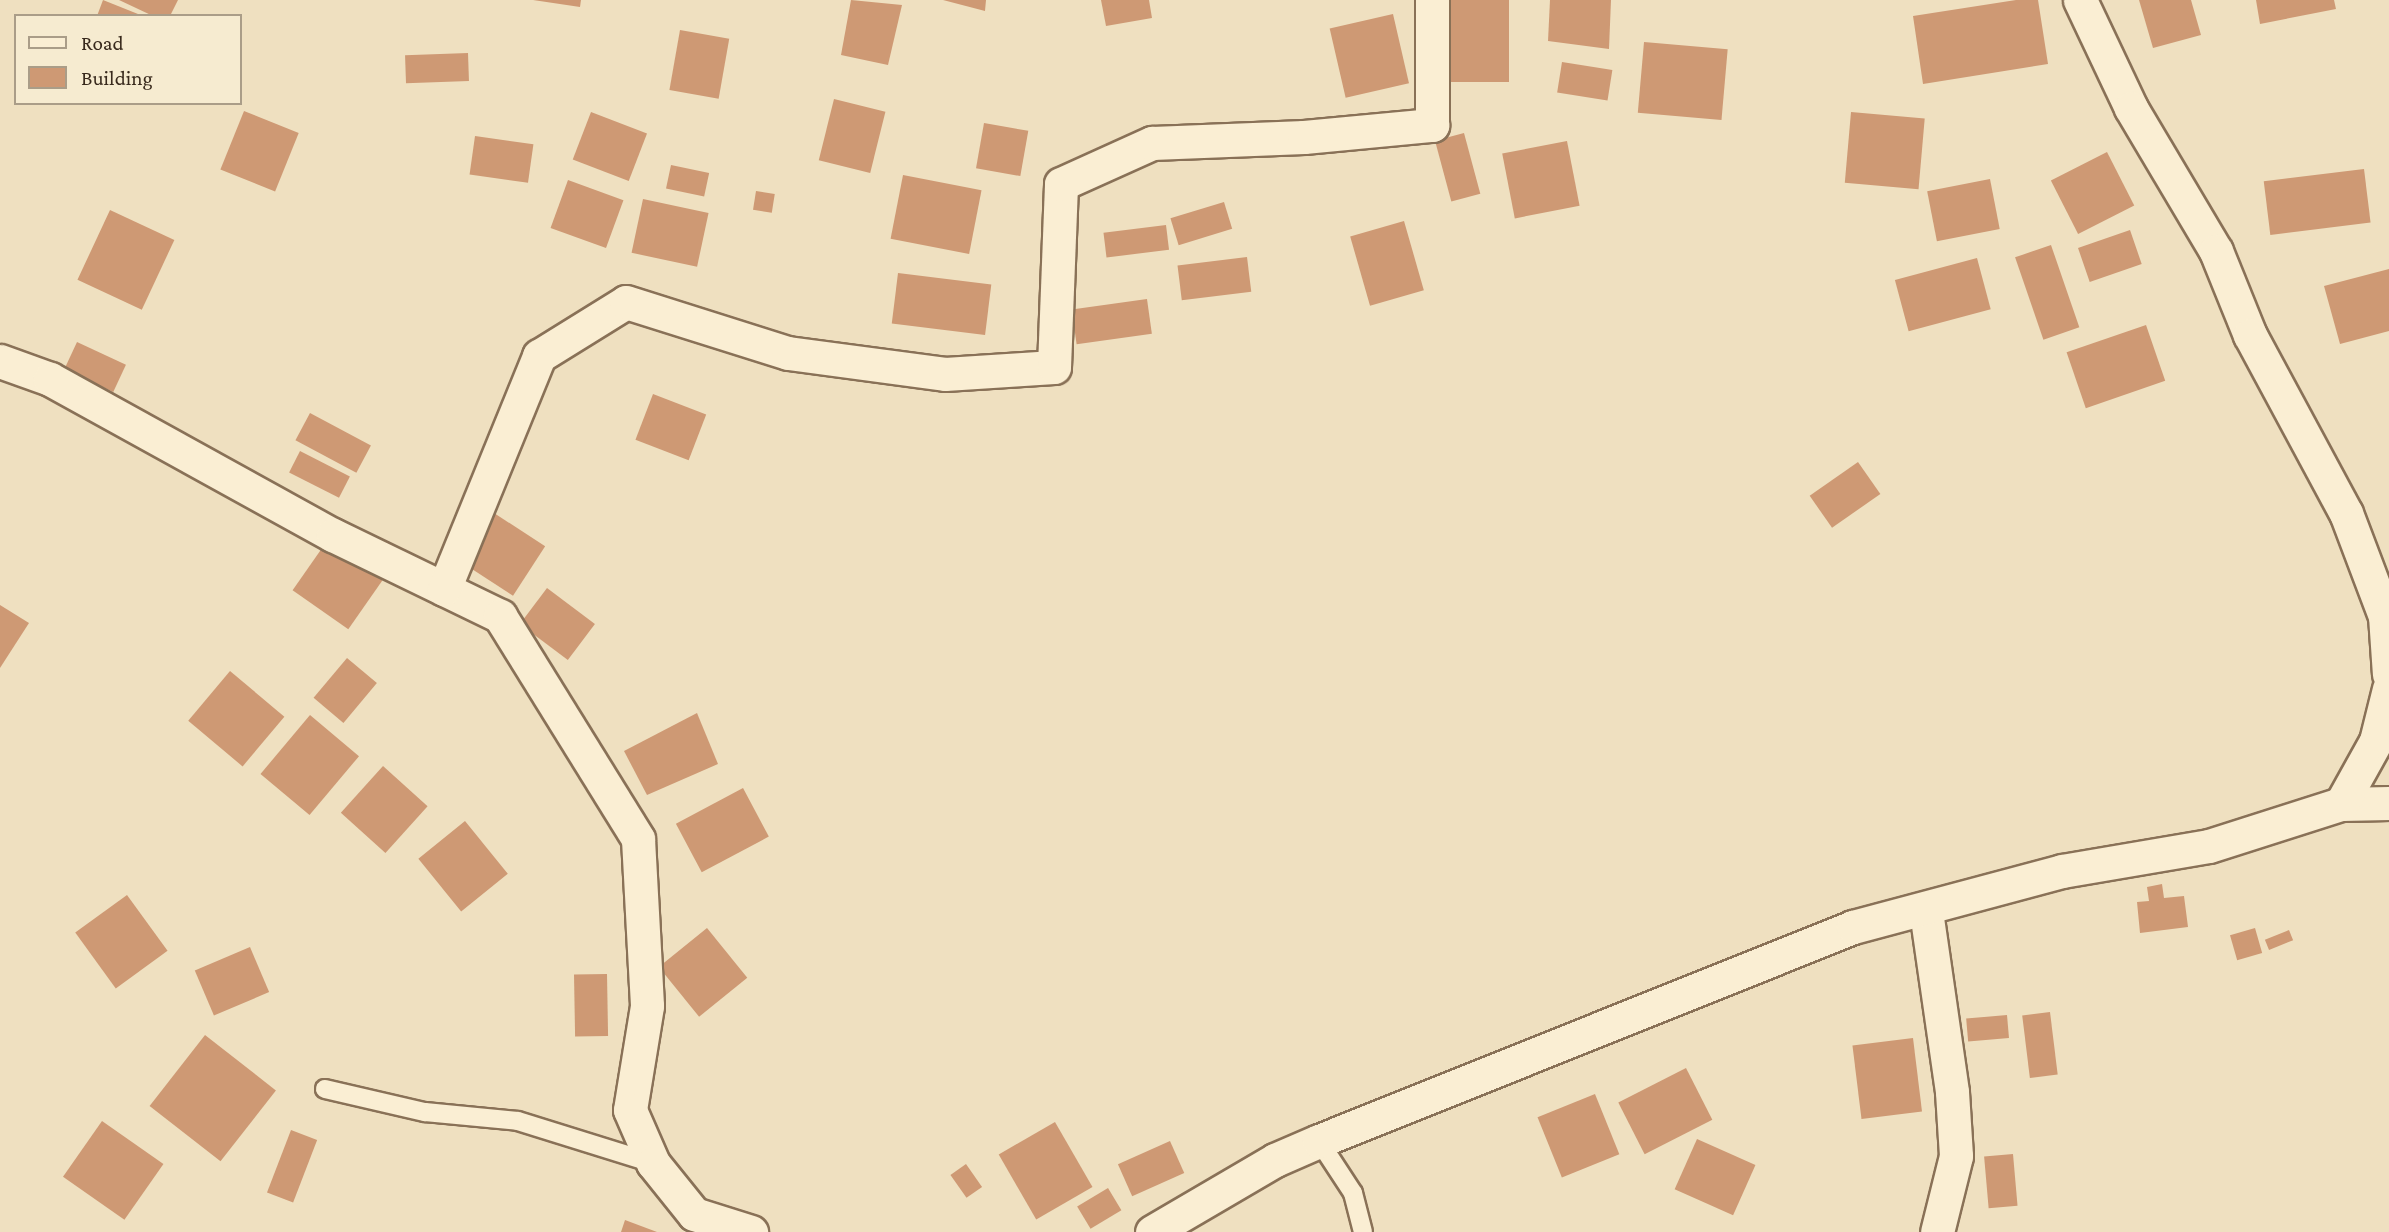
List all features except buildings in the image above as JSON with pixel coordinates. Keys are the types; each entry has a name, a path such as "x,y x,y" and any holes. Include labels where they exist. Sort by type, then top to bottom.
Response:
{"street":[{"path":"444,589 539,356 626,302 788,353 945,374 1054,367 1061,184 1152,143 1304,136 1432,125 1432,0"},
{"path":"2080,0 2131,108 2216,251 2250,335 2346,513 2385,616 2389,674"},
{"path":"0,361 50,379 333,535 500,616 638,839 647,1006 630,1110 653,1163 694,1214 751,1232"},
{"path":"2342,804 2376,741 2389,689"},
{"path":"1152,1232 1275,1160 1853,927 1926,911 2062,871 2209,846 2342,804 2389,803"},
{"path":"1926,911 1952,1092 1956,1156 1937,1232"}],"lane":[{"path":"325,1090 425,1112 519,1121 653,1163"},
{"path":"1319,1141 1353,1193 1363,1232"}]}
